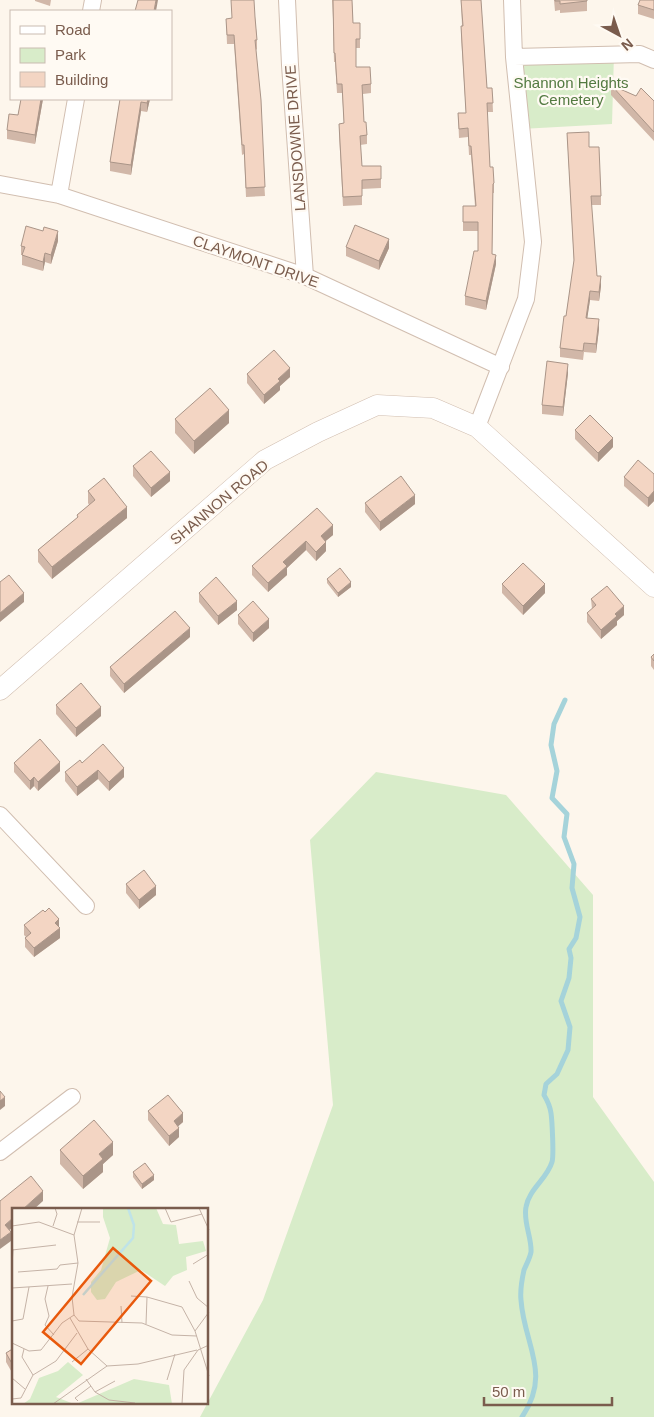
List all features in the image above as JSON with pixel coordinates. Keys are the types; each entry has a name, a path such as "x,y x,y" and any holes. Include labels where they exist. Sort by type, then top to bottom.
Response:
{"street":[{"name":"LANSDOWNE DRIVE","path":"287,0 305,276"},
{"path":"477,426 526,300 533,242 514,56 512,0"},
{"path":"514,56 640,54 654,60"},
{"path":"59,195 76,100"},
{"name":"CLAYMONT DRIVE","path":"0,184 59,195 305,276 501,367"},
{"name":"SHANNON ROAD","path":"0,690 265,460 318,432 377,405 433,408 477,426 654,587"},
{"path":"0,814 86,906"},
{"path":"0,1152 72,1097"}],"green space":[{"name":"Shannon Heights Cemetery","path":"614,54 612,124 521,129 514,57"},
{"path":"376,772 506,795 593,895 593,1097 654,1182 654,1417 200,1417 207,1404 209,1404 209,1400 263,1300 333,1105 310,840"}],"building":[{"path":"138,0 156,0 154,10 135,10"},
{"path":"231,0 254,0 265,187 246,188 234,35 227,35 226,19 232,18"},
{"path":"333,0 352,0 353,23 360,23 360,39 356,39 356,67 370,67 371,84 362,85 364,122 366,122 367,135 360,136 362,166 381,166 381,179 362,180 362,196 343,197 339,124 344,123 342,84 337,84 334,53"},
{"path":"461,0 481,0 487,88 492,88 493,103 487,103 490,167 493,167 494,183 492,254 496,255 486,301 465,296 474,251 478,251 478,222 463,222 463,206 476,206 468,128 459,129 458,113 466,113"},
{"path":"555,0 587,1 560,4 560,1"},
{"path":"640,0 654,0 654,10 638,5"},
{"path":"611,85 636,96 641,88 654,101 654,132"},
{"path":"21,100 41,100 35,135 7,130 9,114 18,115"},
{"path":"120,100 148,100 147,103 141,102 131,165 110,162"},
{"path":"589,132 589,147 599,147 601,196 591,196 597,276 601,276 599,292 590,291 586,318 599,319 596,344 584,343 583,351 560,348 574,260 567,133"},
{"path":"355,225 389,239 379,261 346,247"},
{"path":"26,226 43,231 44,227 58,231 51,255 45,253 43,262 22,255 25,247 21,246"},
{"path":"274,350 290,368 278,379 280,381 264,395 247,374"},
{"path":"547,361 568,364 563,407 542,405"},
{"path":"210,388 229,410 194,441 175,419"},
{"path":"590,415 613,438 598,453 575,430"},
{"path":"151,451 170,472 151,488 133,466"},
{"path":"638,460 654,474 654,491 648,498 624,477"},
{"path":"401,476 415,495 380,522 365,503"},
{"path":"104,478 127,507 52,567 38,550 78,517 77,515 95,500 88,491"},
{"path":"317,508 333,525 321,536 326,542 316,552 306,541 283,562 287,566 268,583 252,566"},
{"path":"523,563 545,584 523,606 502,584"},
{"path":"340,568 351,582 338,593 327,579"},
{"path":"9,575 24,593 0,613 0,582"},
{"path":"216,577 237,601 218,616 199,593"},
{"path":"607,586 624,606 615,614 617,616 601,630 587,613 596,605 591,599"},
{"path":"253,601 269,619 253,633 238,615"},
{"path":"175,611 190,628 124,684 110,667"},
{"path":"81,683 101,707 76,728 56,705"},
{"path":"40,739 60,762 38,782 34,777 30,781 14,763"},
{"path":"103,744 124,768 109,782 98,770 77,787 65,772 80,760 82,763"},
{"path":"144,870 156,886 139,900 126,884"},
{"path":"49,908 59,919 55,923 60,928 34,948 25,938 31,933 24,925 43,910 45,912"},
{"path":"0,1091 5,1097 0,1101"},
{"path":"168,1095 183,1113 174,1121 179,1128 169,1136 148,1111"},
{"path":"94,1120 113,1142 99,1154 103,1159 83,1176 60,1150"},
{"path":"145,1163 154,1175 142,1184 133,1172"},
{"path":"31,1176 43,1191 24,1208 12,1208 12,1219 5,1225 11,1232 0,1240 0,1201"},
{"path":"12,1349 12,1364 6,1353"}],"waterway":[{"path":"522,1417 531,1401 536,1373 523,1316 521,1296 524,1270 531,1252 525,1213 531,1195 550,1168 553,1158 551,1113 544,1095 546,1084 557,1074 568,1050 570,1027 561,1001 569,978 571,958 569,949 576,938 580,917 572,888 574,864 564,837 567,814 552,798 557,771 551,745 554,724 565,700"}]}
